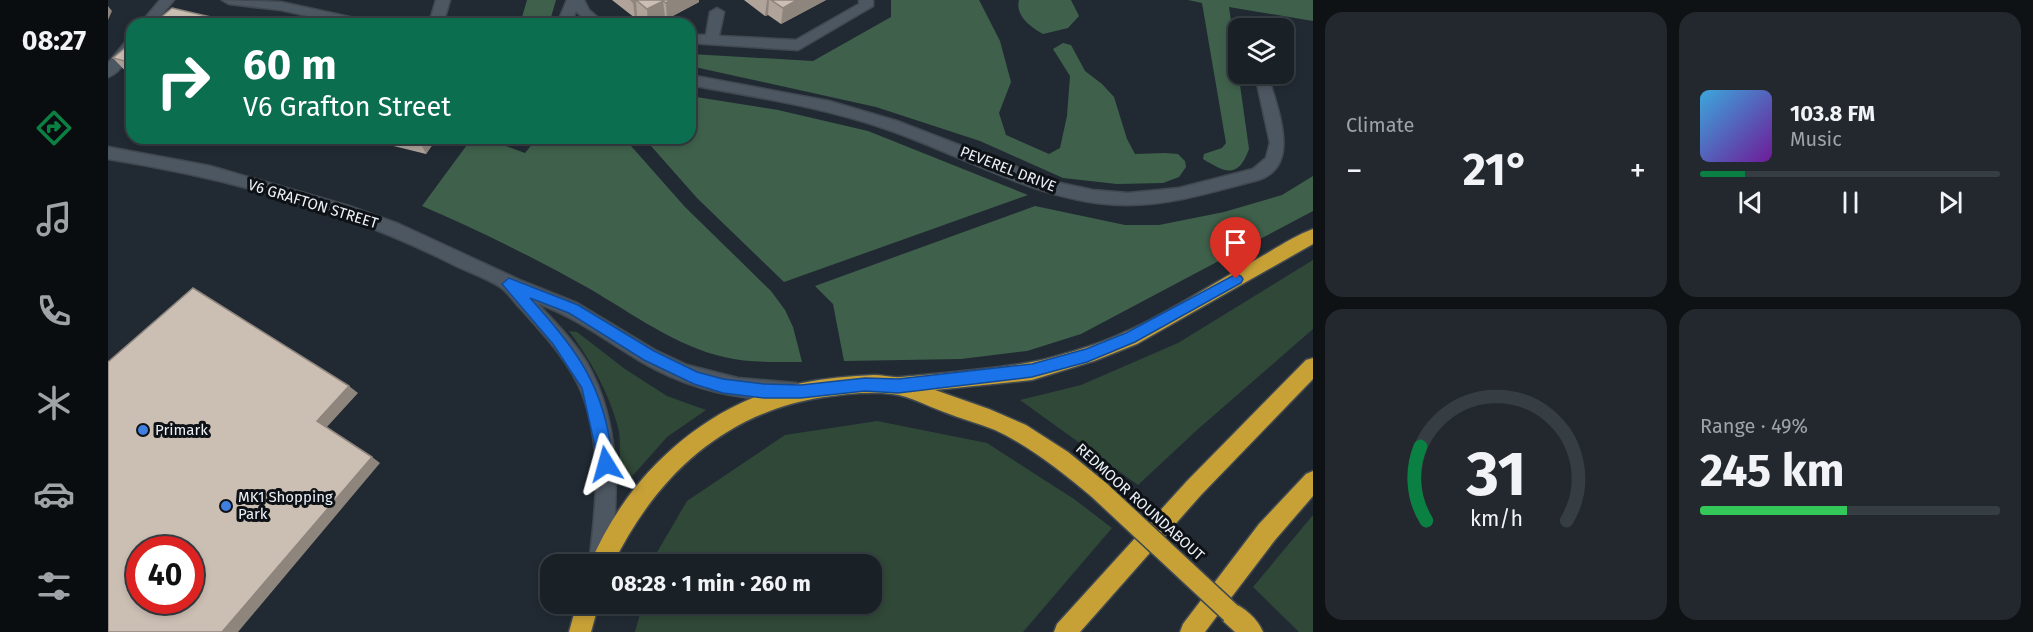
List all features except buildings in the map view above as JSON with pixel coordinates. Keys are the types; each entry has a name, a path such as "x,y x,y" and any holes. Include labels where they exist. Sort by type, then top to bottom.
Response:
{"highway":[{"path":"898,386 1032,371 1087,355 1131,338 1313,236"},
{"path":"1065,632 1194,488 1313,366"},
{"name":"REDMOOR ROUNDABOUT","path":"605,554 626,516 679,455 704,435 736,415 766,402 801,392 865,385 898,386 990,418 1032,440 1068,464 1252,632"},
{"path":"1191,632 1267,532 1313,481"},
{"path":"580,632 585,614"}],"street":[{"path":"152,18 167,0"},
{"path":"229,0 283,3 324,18"},
{"path":"438,18 443,0"},
{"path":"567,18 575,0"},
{"path":"575,0 590,18"},
{"path":"696,39 798,45 866,6 866,0"},
{"path":"712,40 717,12"},
{"path":"108,72 126,50"},
{"name":"PEVEREL DRIVE","path":"696,81 829,106 892,125 1053,188 1093,196 1128,199 1179,194 1258,174 1273,161 1278,143 1263,84"},
{"name":"V6 GRAFTON STREET","path":"108,153 192,169 294,196 376,222 509,284 574,309 649,356 694,378 723,386 764,391 801,392"},
{"name":"V6 GRAFTON STREET","path":"509,284 564,346 588,386 600,427 606,464 607,510 601,554"}],"green space":[{"path":"527,0 556,0 551,18 522,18"},
{"path":"891,0 979,0 1000,41 1011,82 999,113 1006,135 1049,154 1060,148 1067,116 1070,76 1053,49 1063,43 1071,45 1085,71 1114,97 1127,139 1135,154 1178,154 1185,161 1186,167 1179,177 1163,183 1117,184 1063,178 980,141 876,107 696,67 696,54 813,61 891,17"},
{"path":"1019,0 1071,0 1079,16 1068,28 1043,34 1022,16 1018,6"},
{"path":"1188,0 1313,0 1313,21 1229,7 1228,84 1240,84 1249,149 1245,159 1236,169 1218,168 1203,159 1204,154 1222,148 1226,143 1202,3"},
{"path":"696,97 778,110 868,131 1028,195 784,282 697,198 649,144 696,144"},
{"path":"468,144 500,144 525,153 532,144 629,144 685,207 771,291 785,310 793,327 802,362 733,359 689,346 549,266 422,206"},
{"path":"1313,176 1313,211 1081,334 1027,351 961,359 844,361 833,304 815,286 1035,206 1125,225 1159,225 1224,212 1282,195"},
{"path":"1313,260 1313,329 1138,485 1020,400 1081,385 1178,343"},
{"path":"569,331 577,332 625,369 667,396 706,410 667,437 628,481 620,462 618,427 609,401 592,365"},
{"path":"877,421 987,443 1074,499 1112,528 1023,632 635,632 640,614 882,614 882,554 656,554 687,501 785,435"},
{"path":"1313,515 1313,632 1299,632 1253,587"}],"place":[{"name":"Primark","path":"143,430"},
{"name":"MK1 Shopping Park","path":"226,506"}],"route":[{"path":"606,464 596,410 588,386 579,369 558,339 509,284 574,309 649,356 694,378 723,386 764,391 801,392 830,387 898,386 1032,371 1087,355 1131,338 1236,279"}]}
